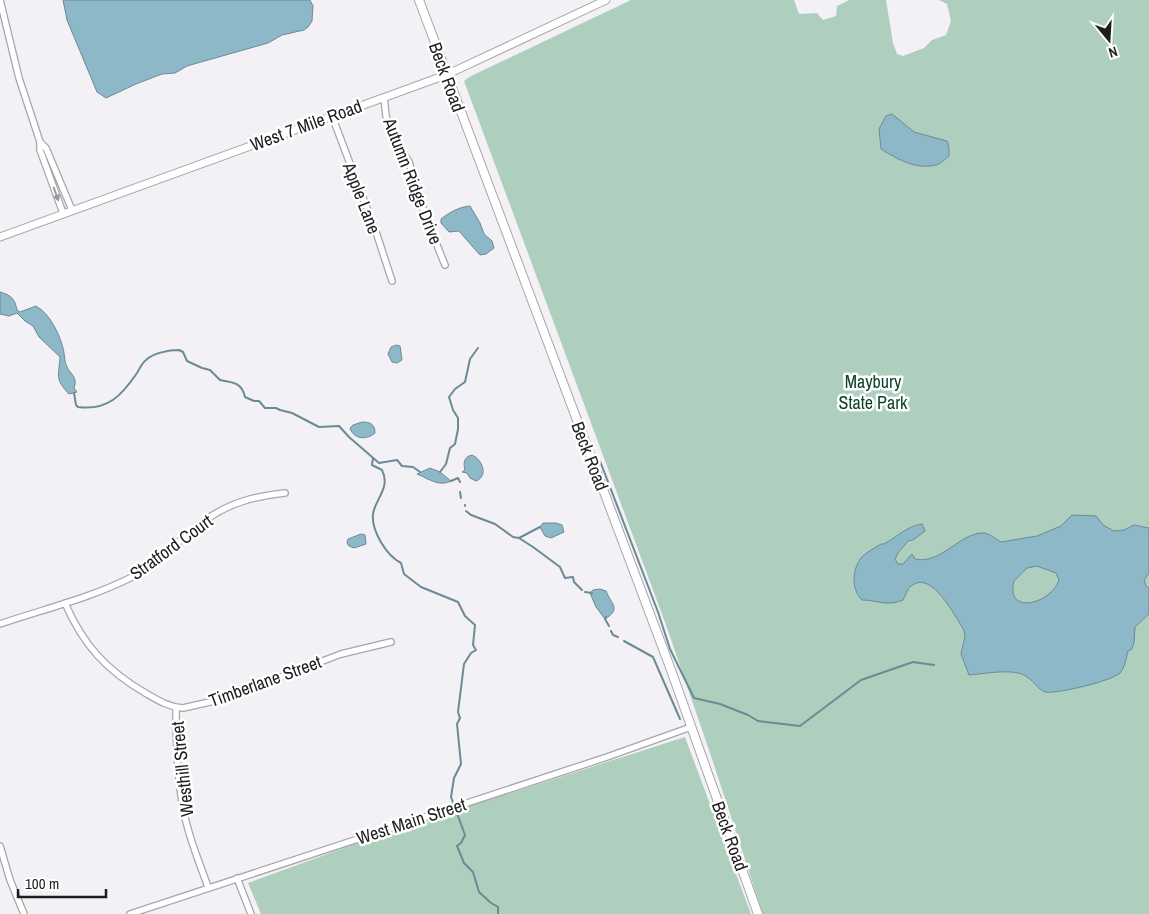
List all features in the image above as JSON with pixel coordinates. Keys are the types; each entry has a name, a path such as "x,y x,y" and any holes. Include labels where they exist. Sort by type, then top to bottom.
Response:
{"main road":[{"name":"Beck Road","path":"418,0 691,727 758,914"}],"street":[{"path":"0,0 19,78 40,142 40,150 63,214"},
{"name":"West 7 Mile Road","path":"0,237 446,75 606,0"},
{"name":"Autumn Ridge Drive","path":"384,97 386,116 392,135 409,162 426,218 445,265"},
{"name":"Apple Lane","path":"332,116 377,235 392,281"},
{"path":"40,142 46,148 72,210"},
{"path":"50,178 57,175"},
{"name":"Stratford Court","path":"0,624 124,581 143,571 207,520 227,508 248,499 286,493"},
{"path":"65,603 83,638 106,665 140,690 166,705 176,708"},
{"name":"Timberlane Street","path":"176,708 223,699 332,657 391,642"},
{"name":"Westhill Street","path":"176,708 183,807 208,887"},
{"name":"West Main Street","path":"130,914 691,727"},
{"path":"0,846 10,880 24,914"},
{"path":"237,878 251,914"}],"green space":[{"name":"Maybury State Park","path":"631,0 794,0 799,14 817,13 823,20 836,16 837,6 849,0 886,0 893,43 897,54 903,56 924,48 932,40 946,35 951,21 947,4 939,0 1149,0 1149,914 763,914 666,625 464,81"},
{"path":"685,737 751,914 261,914 248,883 385,833"}],"water":[{"path":"63,0 310,0 313,6 312,21 304,30 282,35 268,43 187,66 175,73 162,74 106,98 97,92 67,20"},
{"path":"892,114 914,132 947,141 949,156 941,163 921,166 900,160 881,149 879,129 886,116"},
{"path":"470,206 484,234 492,241 494,248 486,254 480,255 459,231 449,232 441,223 441,219 451,212"},
{"path":"0,292 12,298 17,310 20,312 36,306 50,319 64,350 66,365 75,379 74,388 77,392 69,394 61,384 59,380 60,357 39,337 33,326 17,313 9,316 0,314"},
{"path":"400,346 402,360 397,363 392,362 388,354 391,347"},
{"path":"362,422 372,424 375,433 365,438 354,435 350,428"},
{"path":"472,455 479,460 483,468 480,479 476,481 470,478 467,473 462,472 465,470 464,462"},
{"path":"430,468 440,472 451,481 438,483 417,474"},
{"path":"1072,515 1096,516 1103,525 1114,531 1124,530 1134,525 1149,528 1149,573 1144,580 1149,588 1149,614 1135,627 1132,649 1128,651 1120,673 1107,680 1061,691 1046,692 1042,691 1029,678 1018,673 1000,672 969,675 961,654 965,636 964,630 949,606 935,589 919,582 910,587 903,600 887,603 862,600 858,596 854,585 854,574 861,558 881,544 917,525 922,524 925,531 913,540 908,541 898,553 895,559 898,564 903,564 912,554 915,559 924,560 933,557 975,534 984,533 991,535 1001,542 1037,536 1061,526","holes":["1037,566 1056,573 1059,580 1047,595 1030,603 1016,599 1013,592 1014,581 1027,568"]},
{"path":"543,523 562,525 564,532 551,538 545,536 540,527"},
{"path":"361,534 365,535 366,544 354,548 349,546 347,543 348,539"},
{"path":"600,589 606,591 614,606 613,612 605,619 596,607 590,593 593,590"}],"waterway":[{"path":"440,472 446,464 450,448 455,444 458,429 458,418 449,397 455,389 465,382 470,359 478,348"},
{"path":"74,393 78,407 89,408 106,404 126,388 143,363 153,355 179,350 183,352 187,361 210,370 220,380 236,384 242,389 245,397 259,401 265,408 276,408 292,413 319,427 339,426 379,463 397,460 402,466 413,467 420,472"},
{"path":"373,458 372,465 382,470 385,482 373,514 377,535 385,549 401,563 404,574 421,587 458,602 465,616 475,625 473,645 476,650 471,653 464,664 458,712 460,718 457,724 461,764 454,778 451,797 465,835 457,846 464,863 473,872 479,892 498,907 498,914"},
{"path":"600,461 658,612 670,649 694,698 720,704 758,721 800,726 861,680 913,662 934,665"},
{"path":"451,481 458,478 460,482"},
{"path":"460,492 461,498"},
{"path":"466,511 471,515 495,524 513,537 519,538 533,547 560,567 565,578 573,577 574,582 582,590"},
{"path":"519,538 540,527"},
{"path":"585,592 592,593"},
{"path":"606,617 605,619 609,626"},
{"path":"611,631 613,635 618,637"},
{"path":"624,641 653,657 680,719"}]}
